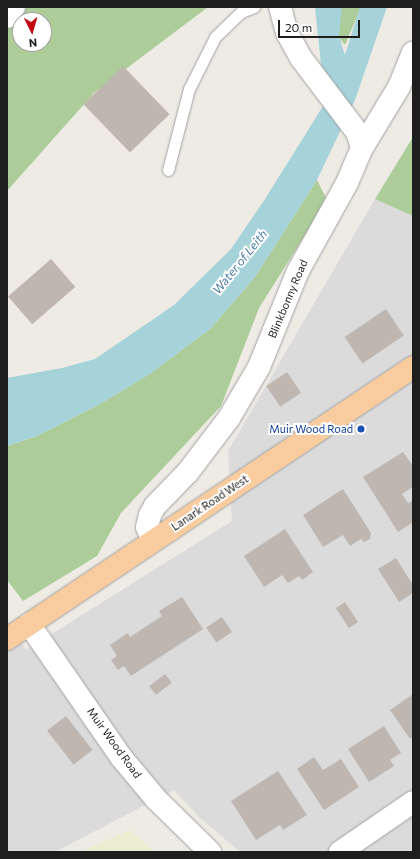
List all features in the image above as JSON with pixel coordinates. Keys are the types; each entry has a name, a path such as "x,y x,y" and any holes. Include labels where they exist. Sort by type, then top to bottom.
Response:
{"main road":[{"name":"Lanark Road West","path":"7,638 413,367"}],"street":[{"path":"7,17 14,7"},
{"path":"280,7 287,33 301,58 360,140"},
{"name":"Blinkbonny Road","path":"153,541 148,526 150,515 155,506 188,472 229,418 259,367 298,271 347,183 360,140 399,87 413,53"},
{"name":"Muir Wood Road","path":"29,624 121,756 156,799 210,852"},
{"path":"340,852 413,802"}],"lane":[{"path":"168,170 189,89 215,37 241,12 254,7"}],"shaded area":[{"path":"375,199 413,216 413,852 240,852 199,817 174,790 55,852 7,852 7,621 26,650 232,521 228,451"}],"green space":[{"path":"7,7 208,7 94,93 7,191"},
{"path":"315,7 361,7 345,45"},
{"path":"413,137 413,216 375,199"},
{"path":"317,180 327,200 259,308 221,406 121,513 97,556 23,601 7,580 7,446 37,436 100,404 151,373 210,329 255,277"},
{"path":"130,830 154,852 80,852"}],"water":[{"name":"Water of Leith","path":"315,7 342,7 339,36 345,55 360,7 387,7 355,100 317,180 255,277 210,329 151,373 100,404 37,436 7,446 7,378 62,368 95,359 174,305 231,249 265,199 325,103"}],"building":[{"path":"123,66 170,114 130,152 83,104"},
{"path":"51,259 75,287 32,324 8,296"},
{"path":"386,309 404,336 362,363 345,337"},
{"path":"287,372 301,393 280,407 266,386"},
{"path":"403,452 413,466 413,487 402,494 408,503 412,501 413,503 413,522 398,532 363,477"},
{"path":"343,489 371,533 370,539 364,542 361,539 350,546 343,535 323,547 303,515"},
{"path":"285,529 313,572 302,580 299,576 288,583 282,575 264,587 244,556"},
{"path":"396,558 413,585 413,593 399,602 378,569"},
{"path":"182,597 203,629 131,676 124,666 118,670 111,660 117,656 110,645 128,633 130,637 162,616 159,611"},
{"path":"345,602 358,622 349,628 336,608"},
{"path":"222,617 232,632 216,643 206,628"},
{"path":"165,674 172,683 156,695 149,686"},
{"path":"413,694 413,737 410,739 390,710"},
{"path":"66,716 92,750 74,765 47,731"},
{"path":"384,726 401,753 390,760 394,766 369,782 348,749"},
{"path":"314,757 323,770 341,759 359,787 324,810 297,769"},
{"path":"278,771 307,815 283,830 280,825 256,840 231,801"}],"place":[{"name":"Muir Wood Road","path":"361,429"}]}
